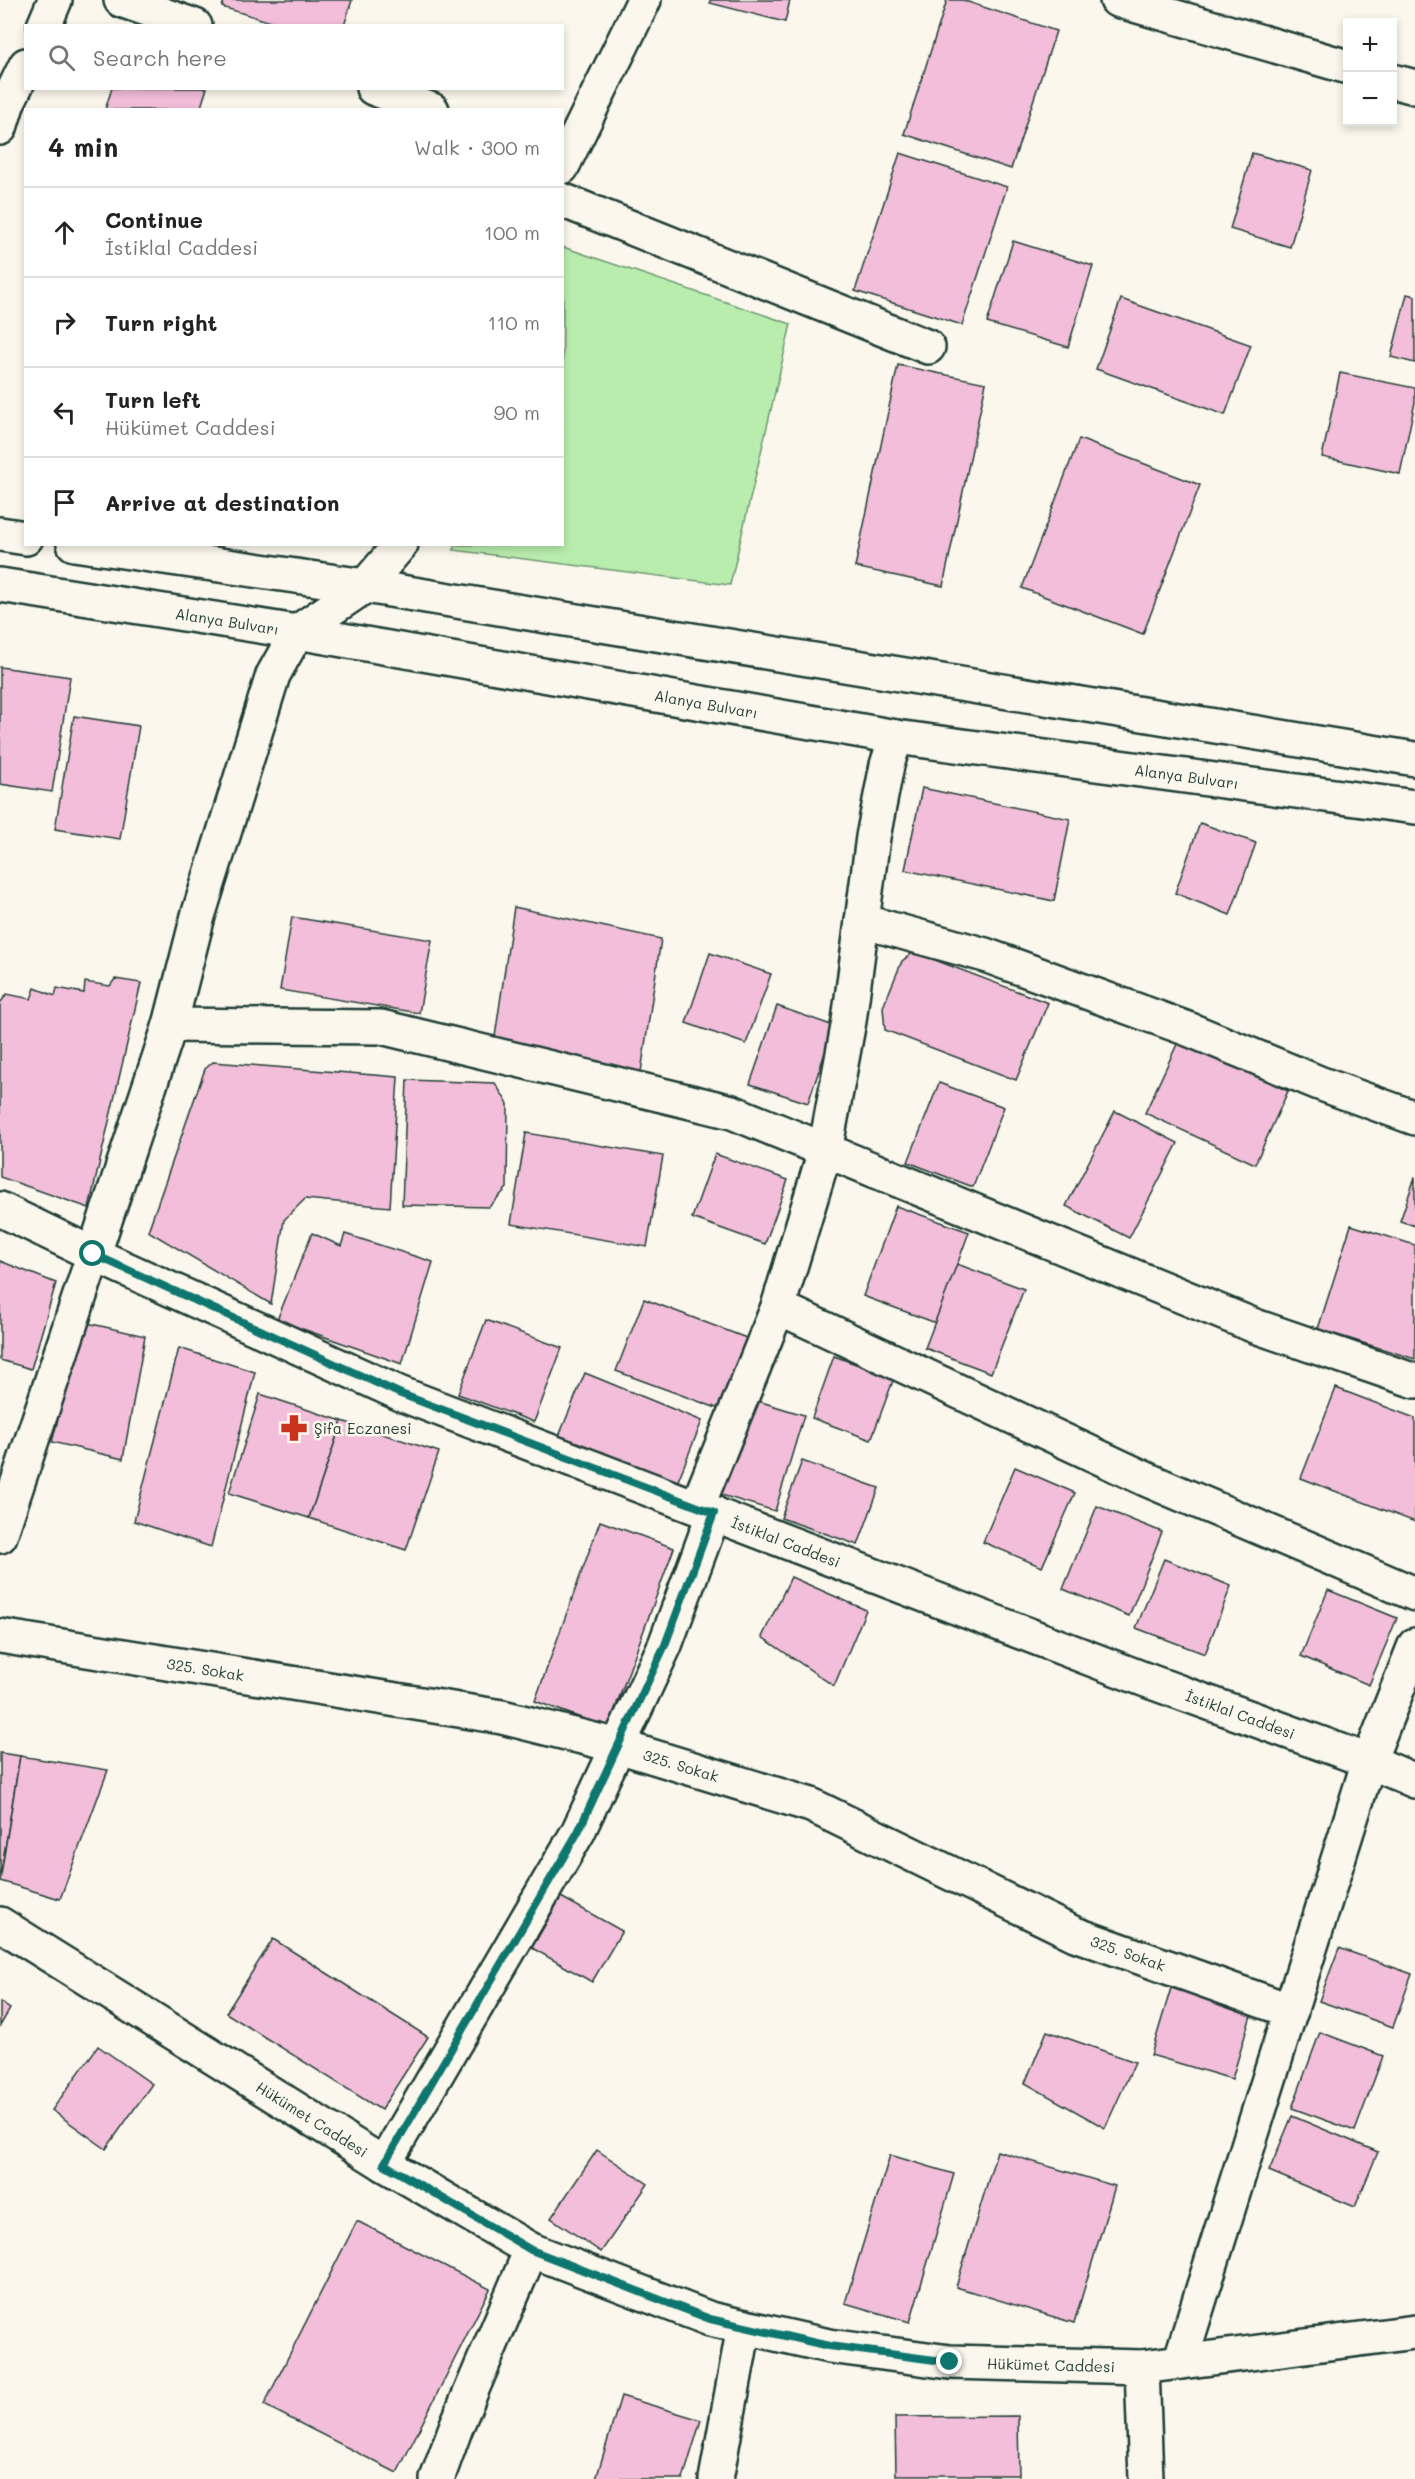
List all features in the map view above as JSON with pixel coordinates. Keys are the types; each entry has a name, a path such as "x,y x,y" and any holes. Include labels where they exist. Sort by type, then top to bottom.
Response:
{"street":[{"path":"45,24 55,0"},
{"path":"122,0 189,24"},
{"path":"564,160 644,0"},
{"path":"1117,0 1343,67"},
{"path":"0,128 8,102 24,69"},
{"path":"1397,82 1415,87"},
{"path":"378,90 427,108"},
{"path":"564,201 928,347"},
{"path":"0,534 24,538"},
{"path":"88,546 365,586 1415,759"},
{"path":"0,1536 170,1025 198,916 273,675 297,632 365,586 399,546"},
{"name":"Alanya Bulvarı","path":"0,585 297,632 896,737 1415,807"},
{"path":"384,2164 578,1832 665,1645 706,1510 778,1307 825,1151 849,1021 873,837 887,765 896,737"},
{"path":"862,921 985,955 1188,1029 1319,1083 1415,1118"},
{"path":"170,1025 381,1027 732,1112 1255,1326 1415,1381"},
{"name":"İstiklal Caddesi","path":"0,1209 93,1254 401,1394 1146,1680 1370,1761 1415,1781"},
{"path":"778,1307 1148,1480 1415,1594"},
{"name":"325. Sokak","path":"0,1636 502,1717 618,1746 811,1805 1075,1934 1291,2011"},
{"path":"1180,2362 1370,1761 1415,1645"},
{"name":"Hükümet Caddesi","path":"0,1924 384,2164 531,2250 710,2319 829,2346 950,2362 1142,2367 1415,2332"},
{"path":"437,2479 456,2427 531,2250"},
{"path":"716,2479 744,2326"},
{"path":"1142,2367 1146,2479"}],"green space":[{"path":"564,247 791,324 730,585 453,550 455,546 564,546"}],"building":[{"path":"224,0 352,0 345,24 277,24 222,7"},
{"path":"710,0 790,0 785,22 710,3"},
{"path":"947,0 962,0 1056,31 1011,169 904,134"},
{"path":"111,90 206,90 201,108 106,108"},
{"path":"900,153 1007,187 962,325 855,291"},
{"path":"1252,153 1312,170 1290,247 1230,229"},
{"path":"1013,241 1093,266 1068,347 987,323"},
{"path":"1407,294 1415,296 1415,363 1391,357"},
{"path":"1121,299 1251,345 1225,415 1096,369"},
{"path":"898,365 986,383 943,586 855,567"},
{"path":"1340,373 1415,388 1415,402 1400,474 1322,457"},
{"path":"1079,439 1200,485 1143,634 1022,588"},
{"path":"0,667 70,677 52,792 0,784"},
{"path":"74,716 139,726 120,839 55,829"},
{"path":"922,788 1070,819 1054,901 905,870"},
{"path":"1200,823 1256,843 1230,915 1175,893"},
{"path":"514,907 661,939 641,1072 495,1037"},
{"path":"292,917 432,940 419,1013 280,990"},
{"path":"914,952 1048,1003 1016,1080 885,1030 883,1007 902,961"},
{"path":"710,953 771,974 746,1044 686,1023"},
{"path":"115,979 141,983 89,1208 0,1177 0,1003 7,994 31,999 35,988 55,996 57,988 84,993 85,982 110,986"},
{"path":"777,1006 834,1026 808,1103 750,1084"},
{"path":"1179,1040 1288,1091 1255,1164 1145,1113"},
{"path":"213,1062 398,1077 390,1207 305,1199 284,1220 271,1304 148,1231 205,1069"},
{"path":"407,1080 495,1083 508,1104 507,1188 489,1207 402,1205"},
{"path":"939,1083 1004,1107 973,1187 908,1162"},
{"path":"1115,1111 1178,1143 1129,1238 1066,1206"},
{"path":"526,1133 663,1156 647,1247 511,1224"},
{"path":"715,1154 788,1180 765,1244 692,1218"},
{"path":"1415,1177 1415,1226 1400,1221"},
{"path":"896,1206 969,1232 936,1323 863,1296"},
{"path":"1351,1225 1415,1245 1415,1359 1318,1329"},
{"path":"312,1233 341,1246 345,1234 433,1262 402,1364 277,1320"},
{"path":"0,1261 56,1283 31,1369 0,1360"},
{"path":"957,1264 1024,1289 991,1373 925,1348"},
{"path":"644,1299 749,1339 722,1410 616,1371"},
{"path":"486,1320 562,1348 534,1422 458,1394"},
{"path":"83,1322 145,1336 123,1459 52,1442"},
{"path":"179,1348 255,1372 211,1547 134,1521"},
{"path":"834,1356 894,1378 871,1440 812,1418"},
{"path":"585,1373 702,1421 677,1483 559,1436"},
{"path":"1336,1388 1415,1418 1415,1522 1301,1478"},
{"path":"260,1394 342,1421 309,1518 229,1493"},
{"path":"748,1398 804,1415 775,1511 718,1494"},
{"path":"342,1421 439,1452 406,1550 309,1518"},
{"path":"802,1461 879,1488 858,1545 781,1518"},
{"path":"1015,1467 1075,1493 1042,1567 983,1542"},
{"path":"1097,1506 1162,1532 1129,1616 1063,1589"},
{"path":"600,1521 674,1548 608,1728 535,1701"},
{"path":"1164,1559 1231,1586 1205,1654 1136,1628"},
{"path":"791,1577 866,1610 834,1686 762,1637"},
{"path":"1328,1590 1397,1618 1369,1685 1301,1656"},
{"path":"0,1753 20,1756 0,1879"},
{"path":"20,1756 108,1770 60,1899 0,1881"},
{"path":"561,1897 622,1931 592,1982 532,1948"},
{"path":"273,1939 428,2037 381,2110 226,2013"},
{"path":"1339,1948 1412,1974 1393,2027 1319,2001"},
{"path":"1171,1988 1252,2012 1232,2079 1151,2055"},
{"path":"0,2002 10,2009 0,2026"},
{"path":"1047,2031 1135,2062 1105,2128 1025,2083"},
{"path":"1320,2032 1383,2056 1355,2131 1292,2108"},
{"path":"98,2046 152,2084 106,2149 52,2110"},
{"path":"1292,2116 1378,2152 1355,2207 1269,2171"},
{"path":"597,2150 648,2184 601,2252 551,2218"},
{"path":"997,2151 1115,2186 1074,2323 956,2287"},
{"path":"890,2155 954,2174 910,2322 845,2303"},
{"path":"357,2221 490,2289 397,2473 264,2405"},
{"path":"621,2396 701,2420 683,2479 596,2479"},
{"path":"1018,2416 1019,2475 896,2475 895,2417"}],"place":[{"name":"Şifa Eczanesi","path":"294,1428"}],"route":[{"path":"93,1254 401,1394 714,1513 665,1645 578,1832 384,2164 531,2250 710,2319 829,2346 950,2362"}]}
